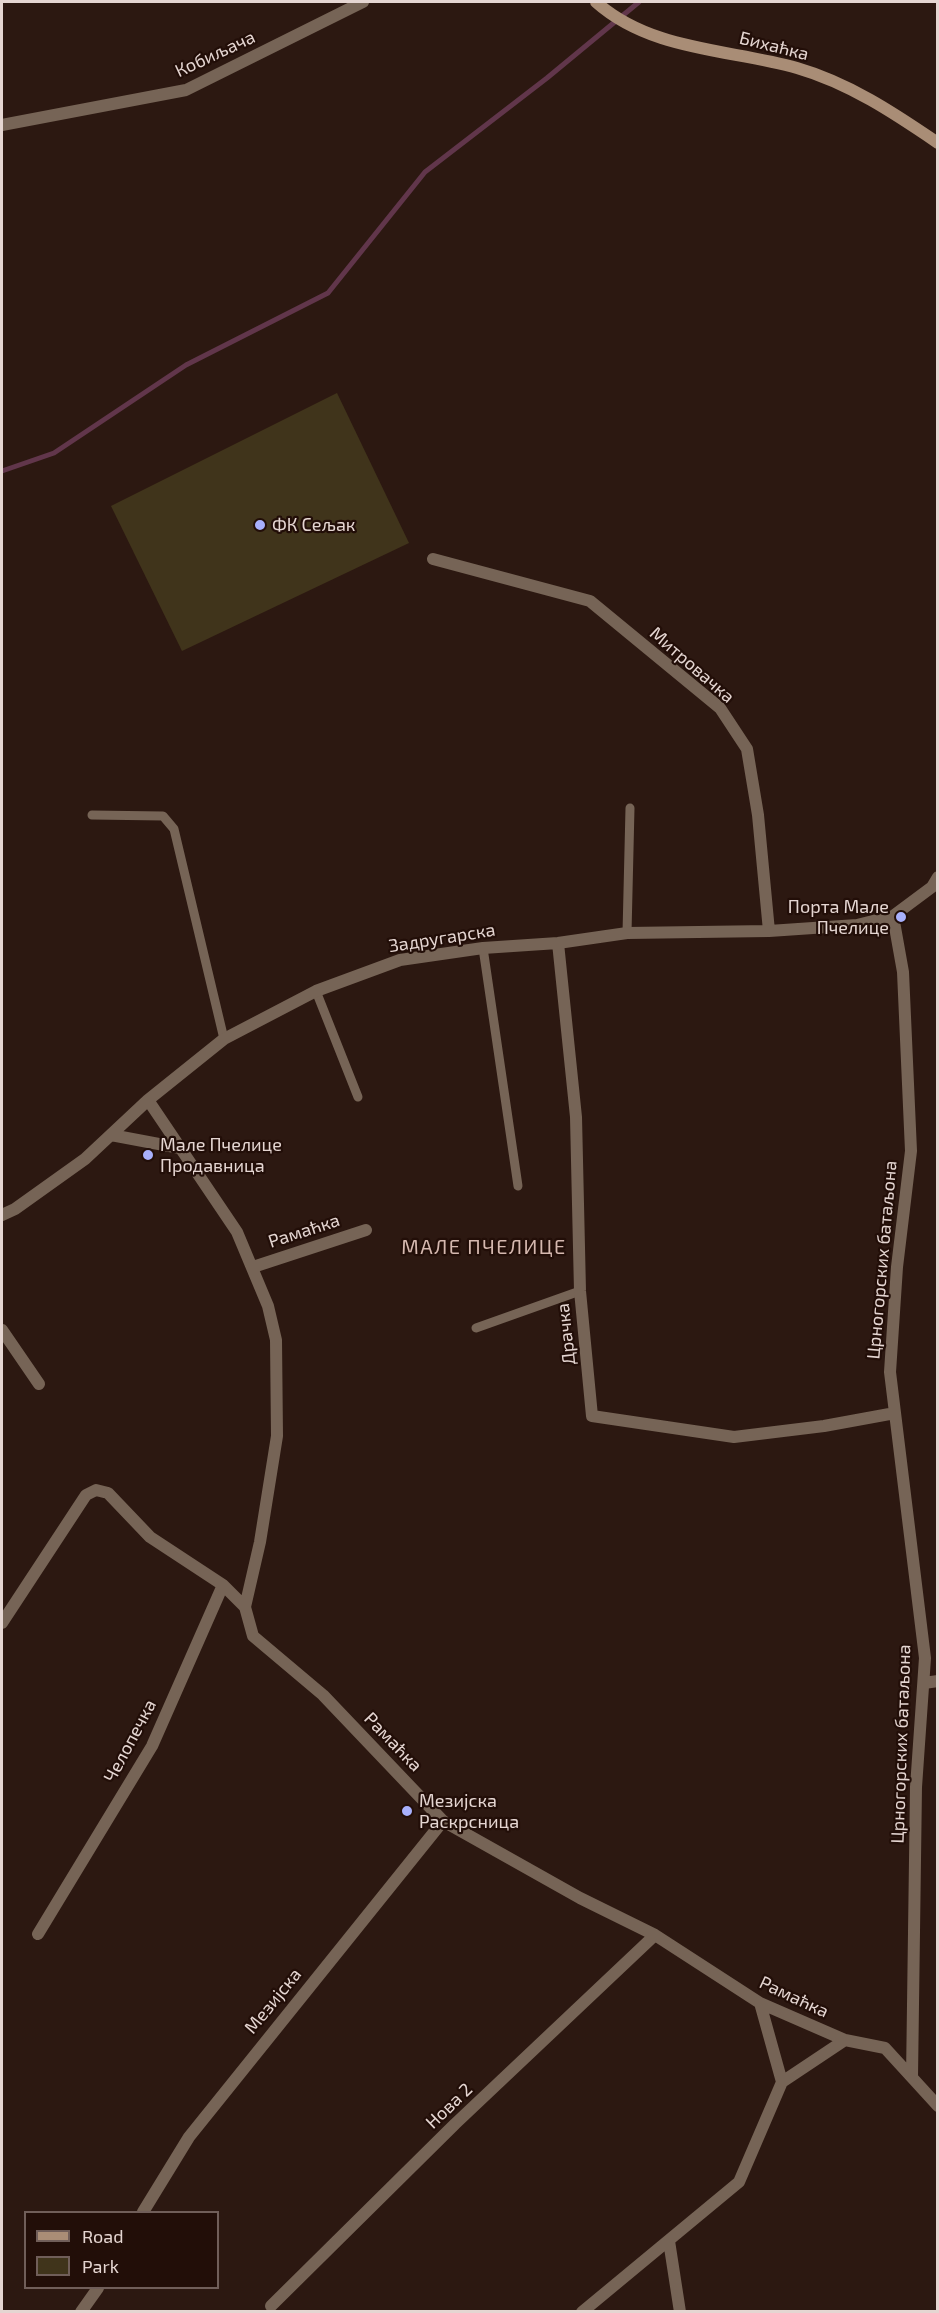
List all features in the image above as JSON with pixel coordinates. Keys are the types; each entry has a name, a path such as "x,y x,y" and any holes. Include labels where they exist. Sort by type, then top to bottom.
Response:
{"street":[{"name":"Кобиљача","path":"2,124 186,90 363,2"},
{"name":"Бихаћка","path":"596,2 651,35 671,42 799,69 833,82 891,112 938,143"},
{"name":"Митровачка","path":"433,559 590,601 720,708 747,749 758,815 769,931"},
{"path":"893,916 932,887 938,877"},
{"name":"Задругарска","path":"2,1215 15,1209 85,1159 148,1101 224,1039 316,991 400,960 483,948 558,944 627,933 769,931 858,925 893,916"},
{"name":"Црногорских батаљона","path":"893,916 903,972 911,1150 897,1267 890,1372 925,1658 916,1787 912,2077"},
{"name":"Драчка","path":"558,944 576,1117 580,1291 592,1416 734,1437 824,1426 895,1413"},
{"name":"Рамаћка","path":"148,1101 237,1232 268,1306 276,1340 277,1436 260,1542 245,1606 253,1636 323,1695 443,1821 580,1898 655,1935 760,2003 845,2040"},
{"path":"111,1135 180,1148"},
{"name":"Рамаћка","path":"253,1267 366,1230"},
{"path":"2,1330 39,1384"},
{"path":"2,1623 86,1495 96,1490 108,1493 150,1537 224,1584 245,1606"},
{"name":"Челопечка","path":"38,1934 152,1746 224,1584"},
{"path":"924,1683 938,1681"},
{"name":"Мезијска","path":"144,2211 189,2137 443,1821"},
{"name":"Нова 2","path":"271,2306 455,2124 655,1935"},
{"path":"760,2003 782,2082"},
{"path":"582,2312 739,2182 782,2082 845,2040 885,2048 938,2106"},
{"path":"669,2241 680,2312"},
{"path":"81,2312 97,2289"}],"lane":[{"path":"627,933 630,808"},
{"path":"92,815 163,816 170,821 224,1039"},
{"path":"483,948 518,1186"},
{"path":"316,991 358,1097"},
{"path":"476,1328 580,1291"}],"green space":[{"name":"ФК Сељак","path":"337,393 409,543 182,651 111,506"}],"waterway":[{"path":"2,471 54,453 186,365 328,293 425,172 547,78 639,2"}],"place":[{"name":"ФК Сељак","path":"260,525"},
{"name":"Порта Мале Пчелице","path":"901,917"},
{"name":"Мале Пчелице Продавница","path":"148,1155"},
{"name":"Мезијска Раскрсница","path":"407,1811"}],"district":[{"name":"МАЛЕ ПЧЕЛИЦЕ","path":"484,1247"}]}
